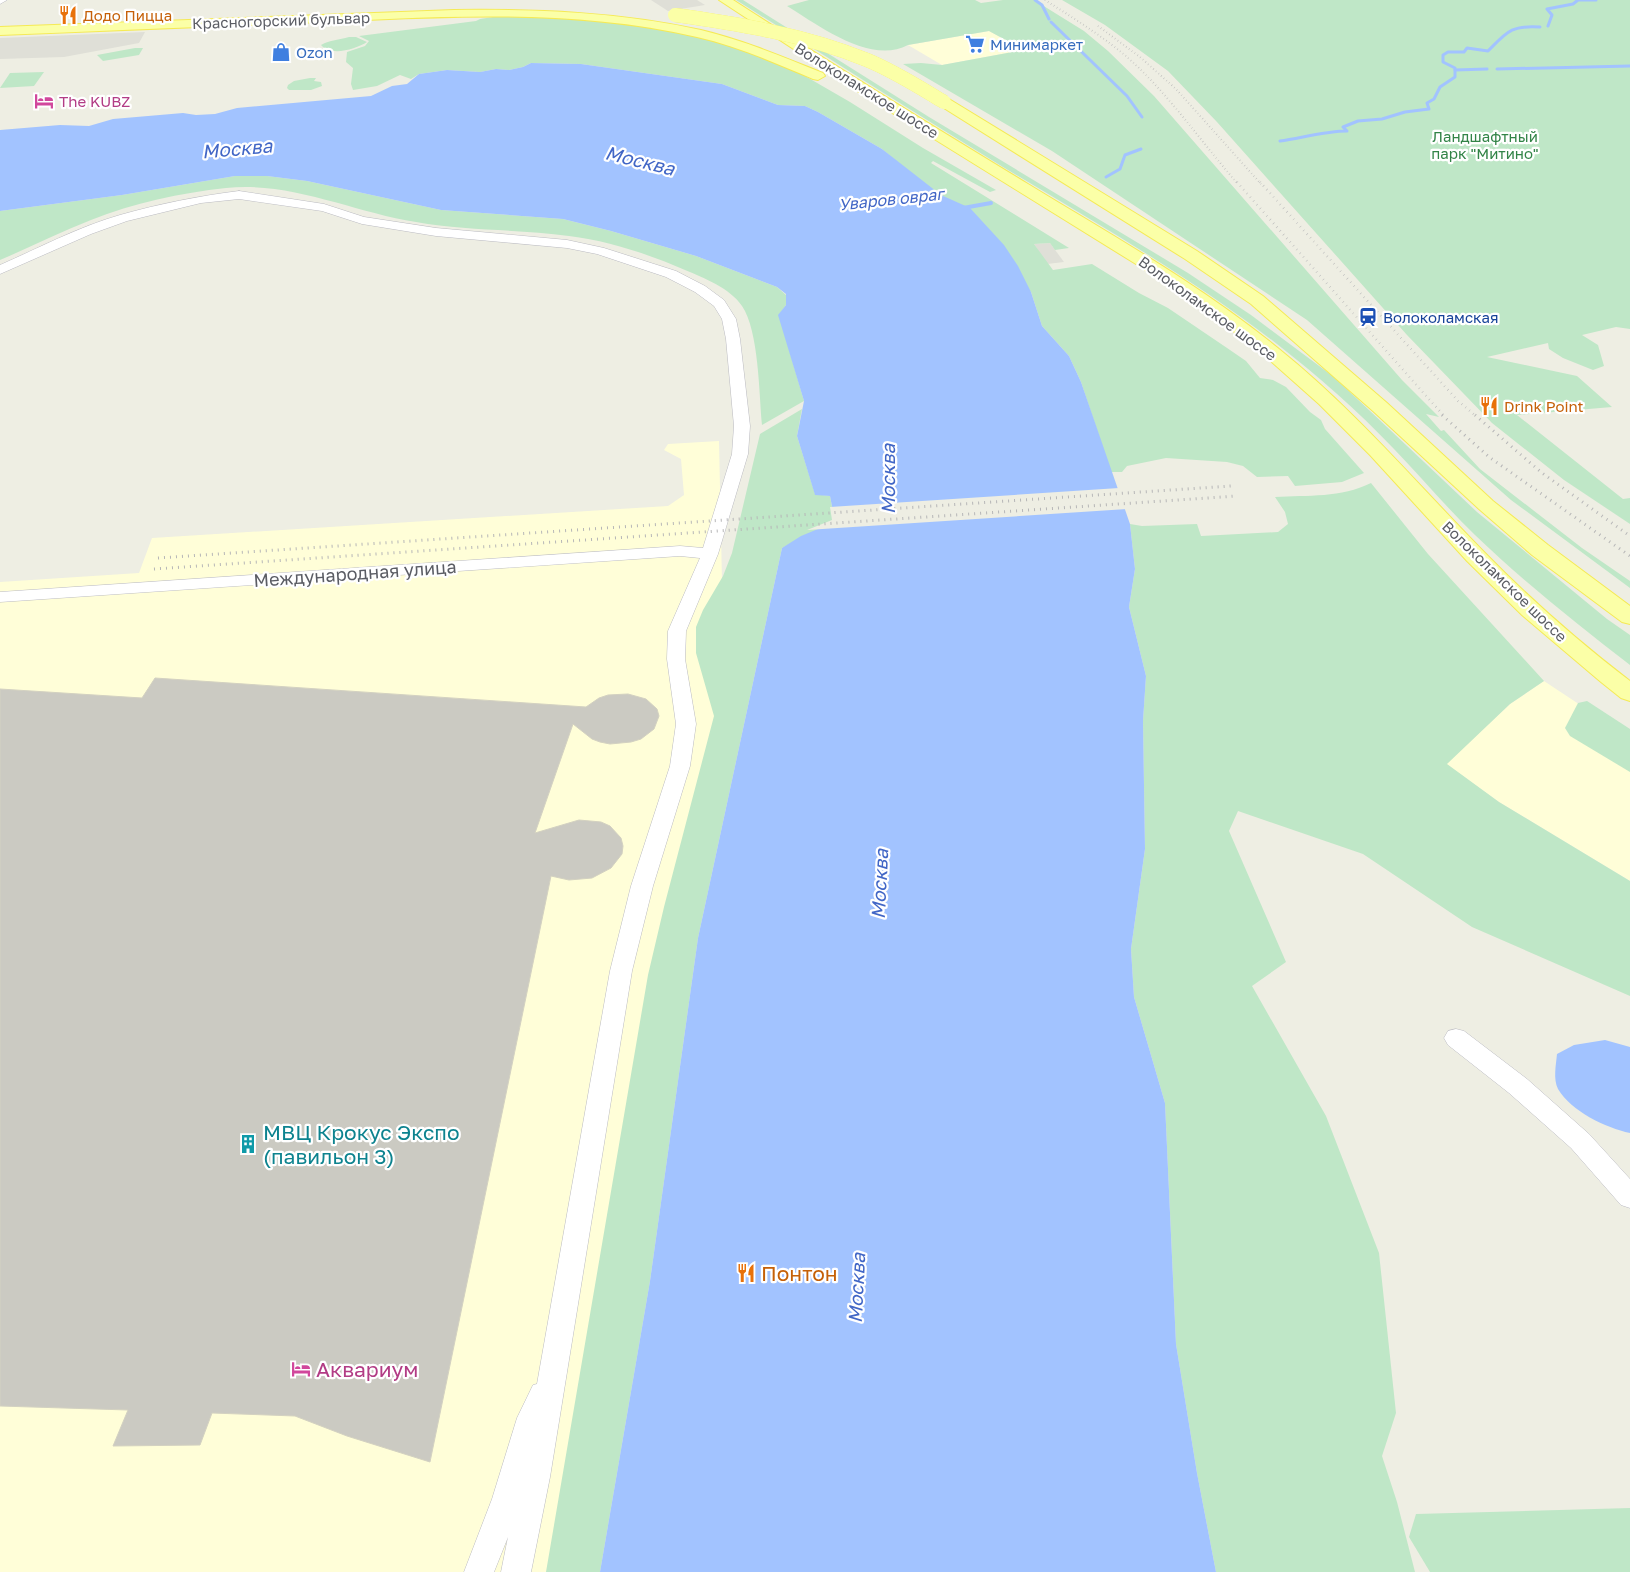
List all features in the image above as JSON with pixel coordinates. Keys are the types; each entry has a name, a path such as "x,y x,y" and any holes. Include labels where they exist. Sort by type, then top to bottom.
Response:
{"main road":[{"name":"Волоколамское шоссе","path":"725,0 899,111 1182,286 1272,353 1348,419 1477,558 1537,617 1630,693"},
{"name":"Красногорский бульвар","path":"0,30 522,8 618,10"},
{"name":"Волоколамское шоссе","path":"618,10 724,22 786,34 868,61 915,84 1191,254 1257,300 1380,407 1486,505 1540,550 1630,617"},
{"name":"Волоколамское шоссе","path":"771,12 919,104"},
{"name":"Красногорский бульвар","path":"0,30 472,13 550,13 618,17 685,27 742,43 824,79 938,148 1012,189 1069,216"},
{"name":"Волоколамское шоссе","path":"966,133 1211,279 1310,347"}],"street":[{"path":"0,270 87,231 123,218 171,205 238,195 288,200 324,208 362,220 436,232 567,244 608,253 671,274 700,289 719,303 729,319 733,339 742,426 740,454 710,554 677,631 676,659 686,724 680,766 642,886 621,971 551,1383 516,1572"},
{"name":"Международная улица","path":"0,597 680,551 710,554"},
{"path":"1456,1038 1518,1086 1580,1141 1630,1196"},
{"path":"479,1572 511,1487 520,1449 533,1412 551,1383"}],"shaded area":[{"path":"651,0 697,0 705,5 668,11"},
{"path":"989,31 1024,50 942,65 908,45"},
{"path":"145,32 139,43 64,57 0,59 0,38"},
{"path":"1050,243 1064,262 1047,264 1034,244"},
{"path":"719,441 725,721 575,1572 0,1572 0,582 139,573 152,538 668,506 684,495 681,459 664,450 668,444"},
{"path":"1544,681 1630,738 1630,881 1499,802 1446,764 1510,704"}],"green space":[{"path":"736,0 743,0 929,117 1188,273 1251,315 1334,377 1477,512 1607,619 1630,635 1630,665 1512,569 1465,525 1394,449 1352,408 1308,369 1244,319 1143,251 969,146"},
{"path":"809,0 975,0 981,3 1003,0 1034,0 1084,31 1108,51 1154,96 1402,380 1439,417 1426,414 1441,431 1444,430 1480,469 1582,548 1630,581 1630,588 1511,500 1307,320 1052,151 903,64 942,65 1024,50 989,31 908,45 893,50 877,50 845,40 787,6"},
{"name":"Ландшафтный парк \"Митино\"","path":"1062,0 1630,0 1630,329 1616,327 1582,335 1598,345 1604,366 1593,370 1563,358 1549,349 1548,343 1487,357 1577,376 1612,407 1517,415 1623,499 1630,498 1630,524 1564,480 1492,423 1407,335 1217,122 1168,71 1105,25"},
{"path":"493,17 551,17 621,22 702,35 786,65 996,190 990,192 933,161 931,163 1069,248 1055,250 1050,243 1034,244 1053,270 1092,264 1139,293 1168,308 1230,350 1246,361 1260,378 1273,380 1286,387 1310,412 1321,420 1325,429 1364,473 1342,482 1295,486 1288,476 1257,477 1243,466 1227,462 1166,458 1127,466 1122,472 1111,472 1081,382 1069,356 1042,326 1031,292 951,201 921,182 882,149 805,106 778,105 722,84 581,64 531,63 509,70 496,69 480,72 447,70 419,74 411,79 400,75 377,86 353,90 351,84 353,68 346,62 347,52 365,46 369,41 359,36 476,21"},
{"path":"356,37 367,42 344,51 331,51 321,45 331,41"},
{"path":"143,48 139,55 103,61 97,55"},
{"path":"44,72 34,86 0,88 10,73"},
{"path":"316,78 314,81 321,82 322,86 311,90 289,90 287,88 294,81"},
{"path":"235,176 267,176 307,181 441,210 563,219 696,256 777,287 786,295 786,305 779,315 804,401 762,425 757,363 752,331 748,317 737,300 716,284 671,264 628,249 584,238 435,225 392,217 298,193 250,187 192,193 123,209 79,225 0,260 0,211 122,195"},
{"path":"802,409 797,436 815,494 830,496 835,522 782,548 698,938 650,1281 600,1572 546,1572 648,975 714,716 696,653 696,627 703,610 723,576 732,553 760,434"},
{"path":"1371,483 1428,554 1544,681 1510,704 1447,764 1499,802 1630,881 1630,996 1472,927 1363,854 1238,811 1229,831 1286,962 1252,986 1326,1116 1379,1253 1396,1413 1382,1456 1397,1502 1415,1572 1216,1572 1197,1473 1176,1344 1165,1103 1134,997 1131,949 1145,849 1143,721 1146,676 1129,607 1135,569 1130,524 1142,526 1197,524 1201,536 1278,532 1288,524 1285,512 1275,497 1336,493 1360,488"},
{"path":"1587,701 1630,729 1630,772 1570,736 1565,728 1578,703"},
{"path":"1630,1508 1630,1572 1430,1572 1409,1537 1416,1514"}],"water":[{"name":"Москва","path":"531,63 581,64 722,84 778,105 805,106 882,149 941,195 970,208 1004,245 1018,266 1031,292 1042,326 1069,356 1081,382 1130,524 1135,569 1129,607 1146,676 1143,721 1145,849 1131,949 1134,997 1165,1103 1176,1344 1197,1473 1216,1572 600,1572 650,1281 698,938 782,548 801,536 835,522 830,496 815,495 797,436 804,401 778,315 786,305 786,294 777,287 696,256 563,219 441,210 307,181 267,176 235,176 122,195 0,211 0,130 60,125 89,126 113,119 183,113 196,115 215,114 237,108 371,96 392,86 407,84 419,74 447,70 480,72 496,69 509,70"},
{"path":"1605,1040 1630,1047 1630,1133 1600,1123 1580,1111 1564,1097 1556,1085 1557,1054 1574,1045"}],"pier":[{"path":"1119,488 1127,509 807,530 832,520 830,507"}],"building":[{"name":"МВЦ Крокус Экспо (павильон 3)","path":"155,678 586,707 599,698 608,695 628,694 646,699 657,709 659,716 654,729 641,739 631,742 610,744 600,742 592,739 573,724 535,833 579,820 601,822 610,826 621,838 622,854 611,868 592,878 569,880 551,876 430,1462 347,1436 295,1416 212,1413 200,1445 113,1446 128,1410 0,1406 0,689 142,698"}],"waterway":[{"path":"1035,0 1042,5 1049,19"},
{"name":"Уваров овраг","path":"1548,26 1552,15 1547,9 1573,4 1578,0 1596,0"},
{"path":"1051,22 1127,96 1142,117"},
{"name":"Уваров овраг","path":"1455,70 1455,68 1443,62 1443,55 1448,52 1464,52 1467,48 1488,51 1510,31 1522,27 1540,27"},
{"path":"1497,69 1630,66"},
{"path":"1455,70 1487,69"},
{"name":"Уваров овраг","path":"1280,141 1323,133 1347,131 1343,127 1358,121 1382,119 1405,112 1429,109 1427,103 1434,99 1440,87 1455,77 1455,70"},
{"name":"Уваров овраг","path":"1106,177 1120,169 1125,155 1141,149"},
{"name":"Уваров овраг","path":"963,208 991,203"}],"railway":[{"path":"1045,0 1107,41 1142,71 1171,102 1238,184"},
{"path":"1098,26 1140,57 1176,89 1261,184"},
{"path":"1237,182 1444,416"},
{"path":"1260,182 1458,401 1476,416"},
{"path":"1442,415 1489,457 1630,556"},
{"path":"1475,415 1542,473 1630,536"},
{"path":"158,558 1231,486"},
{"path":"154,569 1237,496"}],"place":[{"name":"Додо Пицца","path":"68,15"},
{"name":"Минимаркет","path":"975,44"},
{"name":"Ozon","path":"281,52"},
{"name":"The KUBZ","path":"44,101"},
{"name":"Волоколамская","path":"1368,317"},
{"name":"Drink Point","path":"1489,406"},
{"name":"МВЦ Крокус Экспо (павильон 3)","path":"248,1144"},
{"name":"Понтон","path":"746,1273"},
{"name":"Аквариум","path":"301,1369"}]}
